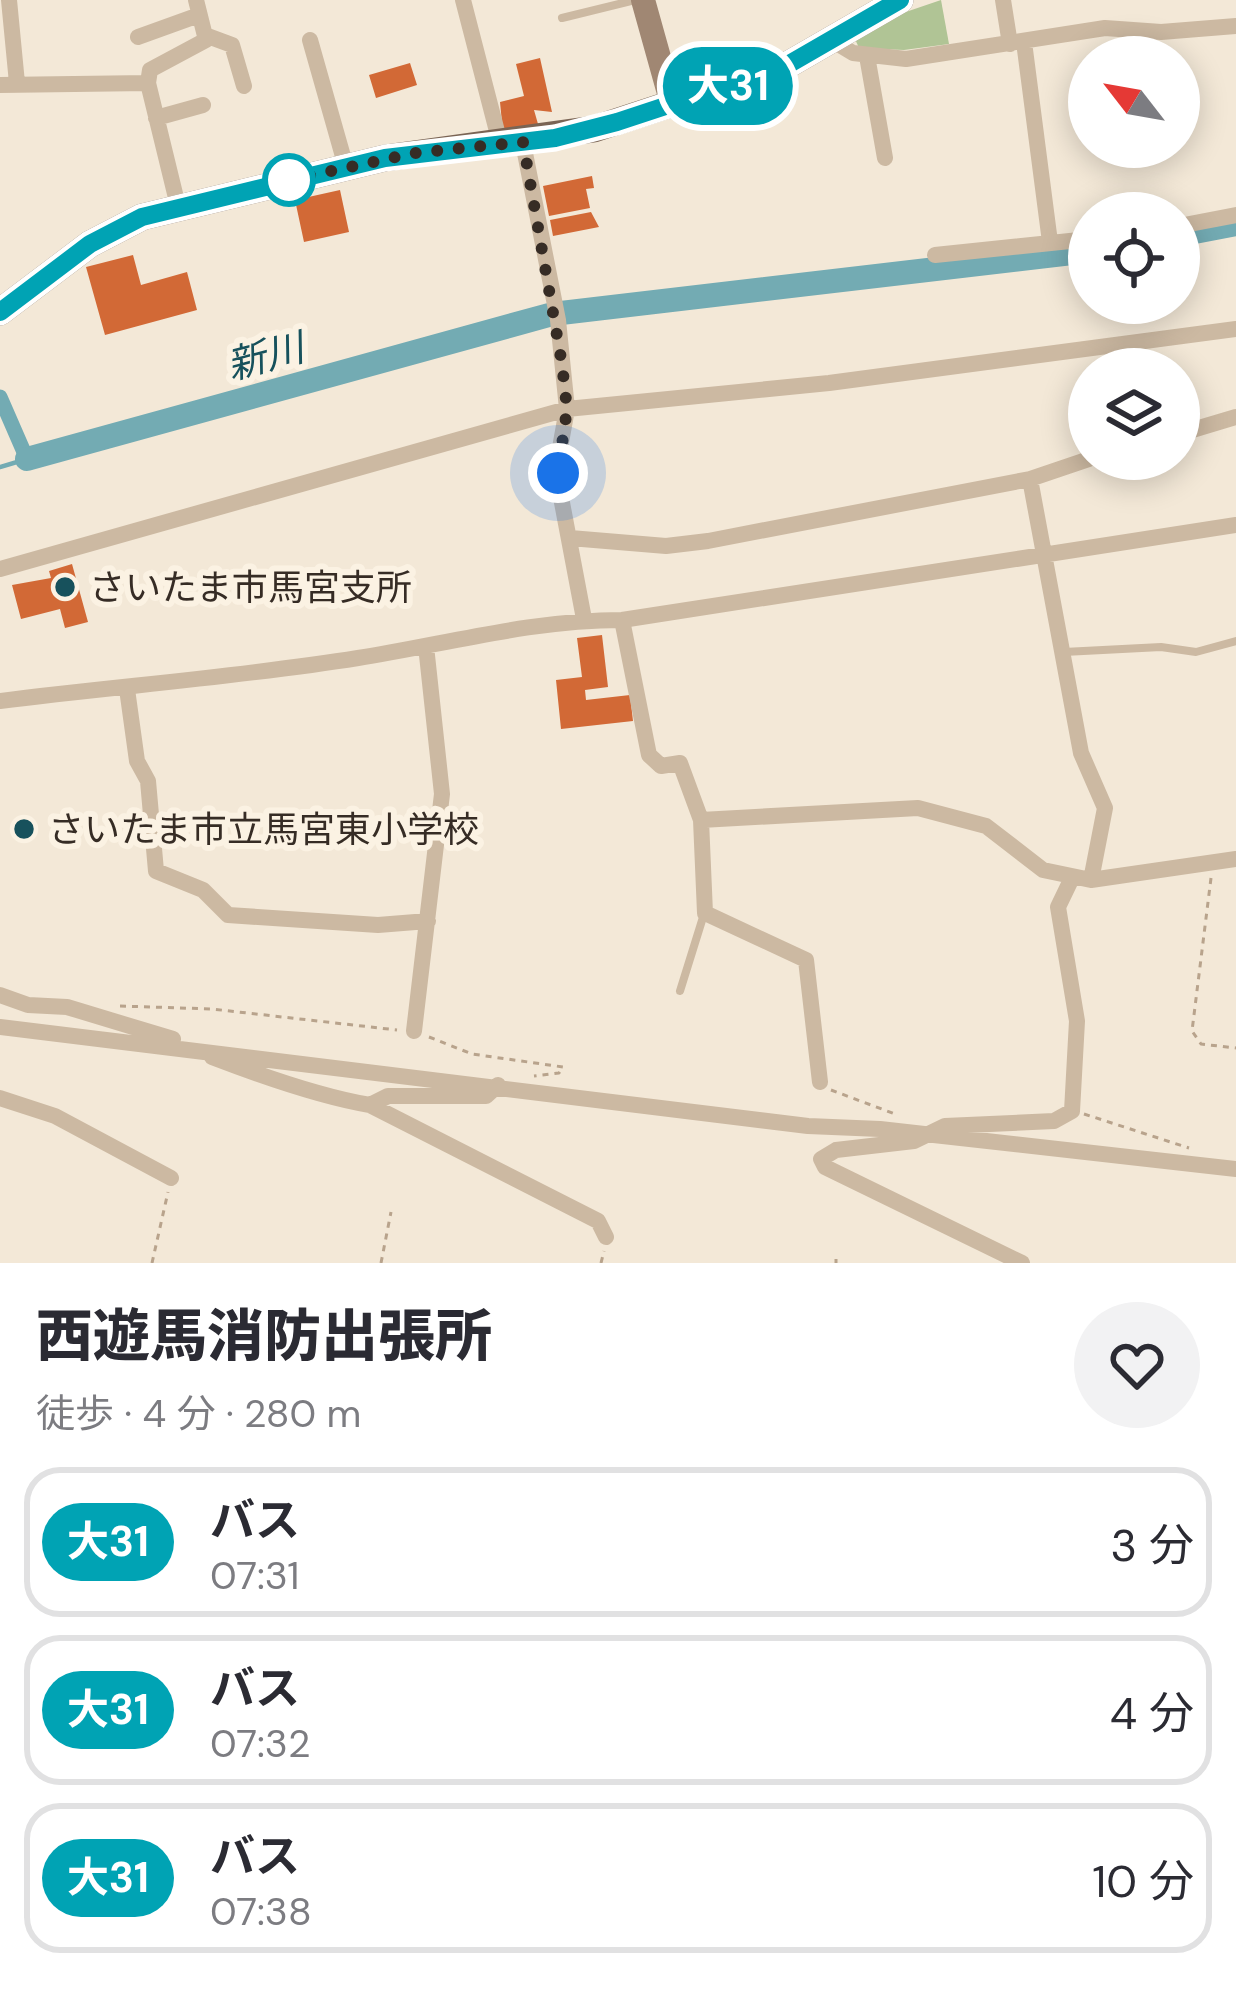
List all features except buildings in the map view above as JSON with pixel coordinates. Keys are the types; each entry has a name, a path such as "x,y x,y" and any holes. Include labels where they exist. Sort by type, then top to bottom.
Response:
{"main road":[{"path":"0,312 109,232 178,206 346,167 594,129 784,67 900,0"}],"street":[{"path":"9,0 8,84 148,83"},
{"path":"464,0 511,143 558,320 567,409 558,458 584,619"},
{"path":"639,0 671,104"},
{"path":"1003,0 1017,43 1050,242"},
{"path":"138,37 198,7 205,35"},
{"path":"833,41 867,56 906,58 1105,28 1161,32 1236,26"},
{"path":"178,206 148,83 150,70 181,58 205,35"},
{"path":"205,35 232,45 244,86"},
{"path":"310,40 346,167"},
{"path":"867,56 885,158"},
{"path":"156,118 203,105"},
{"path":"1200,222 1236,215"},
{"path":"935,256 1068,241"},
{"path":"0,569 567,409 829,383 1236,329"},
{"path":"1200,428 1236,417"},
{"path":"569,538 666,546 708,541 1030,479 1068,466"},
{"path":"1030,479 1081,753 1105,808 1091,880"},
{"path":"0,701 127,689 584,619 622,620 1236,525"},
{"path":"622,620 649,755 661,766 680,764 701,820 704,913 806,960 820,1082"},
{"path":"414,1031 442,794 426,646"},
{"path":"127,689 136,761 148,781 156,871 203,890 228,916 377,925 428,921"},
{"path":"701,820 918,808 986,826 1032,863 1071,880 1236,859"},
{"path":"1022,1263 825,1167 821,1160 836,1150 931,1135 945,1126 1054,1121 1072,1111 1077,1022 1058,907 1071,880"},
{"path":"0,995 28,1005 88,1013 314,1087 332,1099 370,1106 598,1221 606,1238"},
{"path":"0,1010 28,1005"},
{"path":"0,1027 808,1126 1236,1169"},
{"path":"370,1106 388,1096 486,1096 498,1085"},
{"path":"0,1098 55,1116 171,1178"}],"lane":[{"path":"562,18 639,0"},
{"path":"1062,652 1161,647 1196,652 1236,641"},
{"path":"680,992 704,913"}],"path":[{"path":"1213,864 1192,1031 1202,1045 1236,1048"},
{"path":"100,1005 212,1009 414,1031 472,1054 563,1067 559,1073 509,1078 498,1085"},
{"path":"820,1082 924,1126 931,1135"},
{"path":"1072,1111 1209,1154"},
{"path":"152,1263 171,1178"},
{"path":"380,1263 391,1212"}],"green space":[{"path":"941,0 949,44 904,50 859,48 855,39 894,16"}],"waterway":[{"name":"新川","path":"1200,231 1236,224"},
{"name":"新川","path":"561,313 1068,253"},
{"name":"新川","path":"27,459 549,315"},
{"path":"0,397 27,459"},
{"name":"新川","path":"0,467 27,459"}],"bus line":[{"name":"大31","path":"0,312 90,244 142,217 385,158 555,138 617,122 784,67 900,0"}],"place":[{"name":"さいたま市馬宮支所","path":"65,587"},
{"name":"さいたま市立馬宮東小学校","path":"24,829"}],"route":[{"path":"289,180 415,153 523,142 558,320 567,409 558,473"}]}
